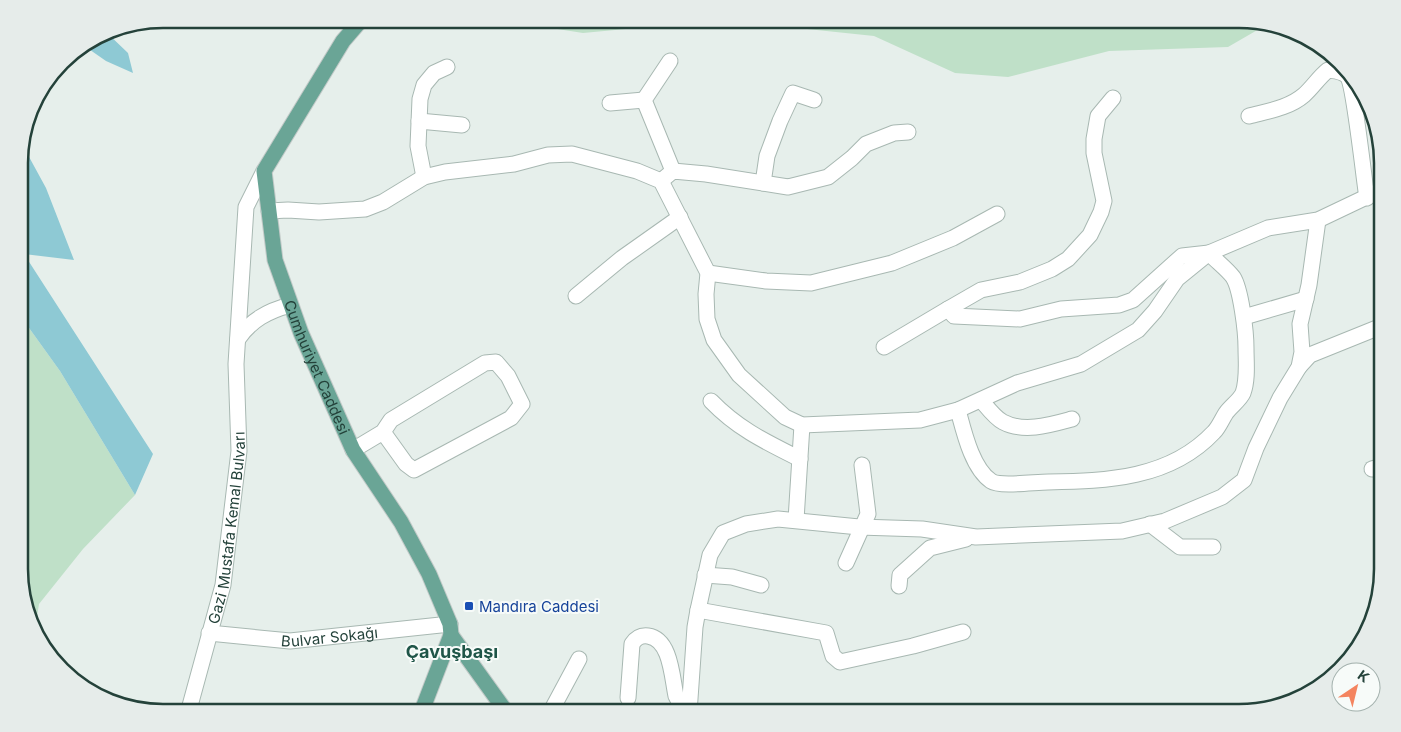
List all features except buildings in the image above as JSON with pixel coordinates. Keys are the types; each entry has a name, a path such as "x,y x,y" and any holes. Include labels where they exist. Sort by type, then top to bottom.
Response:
{"main road":[{"path":"264,171 343,41 355,27"},
{"name":"Cumhuriyet Caddesi","path":"264,171 275,260 301,333 354,450 401,522 430,574 450,630 501,704"},
{"path":"424,704 450,630"}],"street":[{"path":"644,100 670,61"},
{"path":"424,177 418,146 420,99 424,85 434,73 447,67"},
{"path":"1249,116 1289,105 1304,94 1318,77 1328,70 1337,71"},
{"path":"1350,87 1366,198"},
{"path":"763,184 767,156 793,93 814,100"},
{"path":"884,347 981,290 1020,282 1052,269 1068,260 1090,235 1101,212 1104,201 1094,153 1094,139 1098,116 1113,98"},
{"path":"610,103 644,100"},
{"path":"644,100 680,217 708,273 706,294 707,319 714,340 740,375 785,417 802,425 920,420 958,410 1017,383 1081,364 1138,330 1155,311 1177,279 1208,253"},
{"path":"419,121 462,125"},
{"path":"269,211 319,212 365,209 383,202 424,177 445,172 514,164 548,155 572,154 637,171 667,176 706,174 788,187 828,177 866,144 894,133 908,132"},
{"name":"Gazi Mustafa Kemal Bulvarı","path":"190,704 223,585 239,451 236,364 246,207 264,171"},
{"path":"948,309 954,316 1020,318 1061,309 1119,305 1133,300 1182,256 1208,253 1268,228 1318,220 1374,194"},
{"path":"708,273 766,281 811,283 892,263 953,238 997,214"},
{"path":"576,296 622,258 680,217"},
{"path":"1300,367 1302,352 1300,324 1306,299 1318,220"},
{"path":"958,410 967,441 982,473 993,483 1094,481 1134,476 1152,471 1174,461 1197,447 1215,432 1226,413 1242,394 1246,382 1244,317 1234,278 1208,253"},
{"path":"1244,317 1306,299"},
{"path":"238,340 247,327 277,308 290,305"},
{"path":"899,586 900,575 930,548 976,537 1122,530 1165,521 1222,497 1244,480 1256,448 1280,398 1310,355 1374,329"},
{"path":"354,450 382,432 391,420 485,363 496,362 508,376 522,404 511,418 414,470 406,464 382,432"},
{"path":"981,400 1001,422 1020,428 1049,425 1072,419"},
{"path":"711,401 728,418 756,437 800,459"},
{"path":"796,520 802,425"},
{"path":"846,563 868,514 862,465"},
{"path":"689,704 694,627 704,575 710,554 723,533 746,524 778,519 863,527 922,529 976,537"},
{"path":"1150,524 1180,547 1213,547"},
{"path":"704,575 732,577 761,585"},
{"path":"698,610 826,633 833,656 840,662 913,646 963,632"},
{"name":"Bulvar Sokağı","path":"209,633 290,641 450,630"},
{"path":"628,698 632,644 642,636 653,637 661,642 666,650 676,696 681,704"},
{"path":"555,704 579,659"}],"green space":[{"path":"545,27 647,27 583,33"},
{"path":"788,27 1238,27 1259,29 1228,47 1109,51 1008,77 955,73 874,36"},
{"path":"28,327 60,371 135,495 83,549 39,604 37,618 32,604 28,569"}],"water":[{"path":"112,38 128,53 133,73 106,61 89,49"},
{"path":"28,155 46,188 74,260 28,254"},
{"path":"28,260 153,454 135,495 60,371 28,327"}],"place":[{"name":"Mandıra Caddesi","path":"469,606"}],"district":[{"name":"Çavuşbaşı","path":"452,651"}]}
